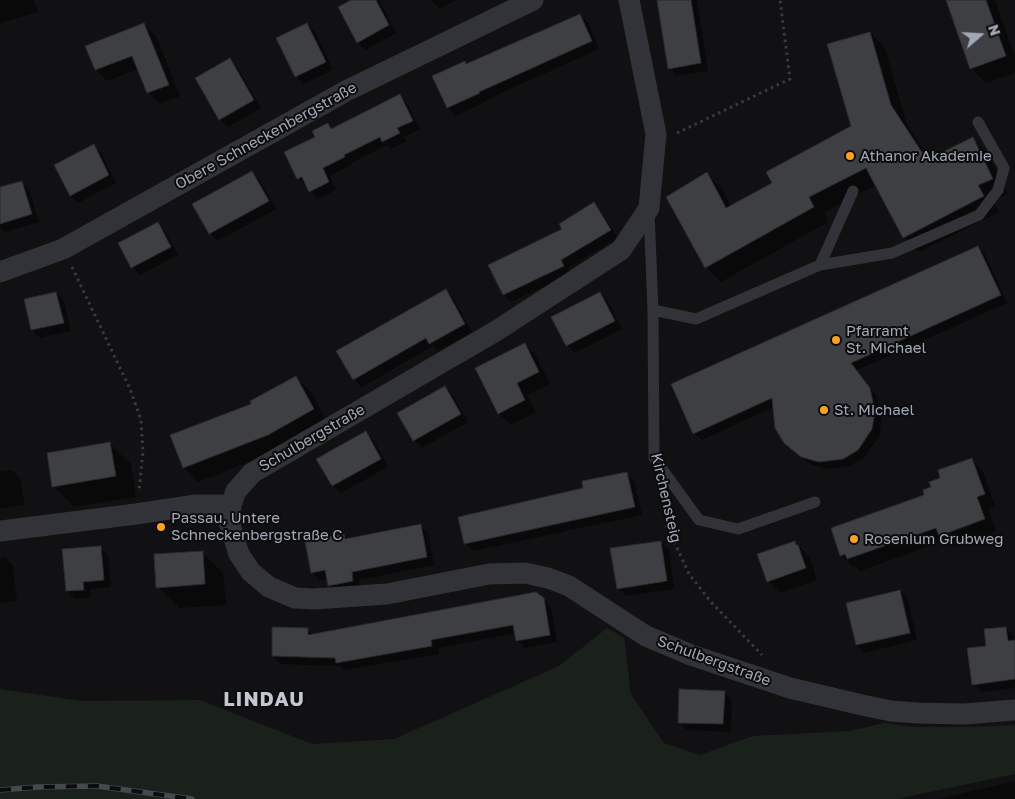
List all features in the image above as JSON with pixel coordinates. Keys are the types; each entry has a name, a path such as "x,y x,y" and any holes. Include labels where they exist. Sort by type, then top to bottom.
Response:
{"street":[{"name":"Obere Schneckenbergstraße","path":"0,272 63,249 346,91 533,0"},
{"name":"Schulbergstraße","path":"629,0 656,134 649,208 621,250 496,331 252,473 236,491 231,505 229,522 238,554 251,572 269,588 295,598 314,599 386,594 489,574 525,573 548,578 569,586 646,636 691,655 790,688 909,712 964,714 1015,710"},
{"path":"0,531 136,514 196,504 231,505"}],"lane":[{"path":"653,310 696,319 820,265 892,253 979,215 998,190 1004,168 978,122"},
{"path":"820,265 853,191"},
{"name":"Kirchensteig","path":"649,208 653,310 654,458 699,520 738,529 815,502"}],"path":[{"path":"655,144 790,79 780,0"},
{"path":"63,249 130,389 141,420 143,452 136,514"},
{"name":"Kirchensteig","path":"664,503 673,539 689,574 711,602 768,661"}],"shaded area":[{"path":"607,628 624,638 631,694 664,743 700,755 753,736 850,731 884,723 915,727 1015,725 1015,774 897,799 0,799 0,689 82,701 200,700 312,744 394,739 559,666"}],"building":[{"path":"351,0 376,0 389,25 357,43 338,7"},
{"path":"657,0 691,0 701,63 668,69"},
{"path":"946,0 986,0 1006,56 970,69"},
{"path":"580,14 592,41 447,108 432,76 465,61 466,64"},
{"path":"144,23 169,85 147,93 132,56 95,70 85,46"},
{"path":"307,23 326,62 295,77 276,38"},
{"name":"Athanor Akademie","path":"870,32 891,105 927,160 973,137 993,179 978,185 984,196 903,238 866,168 809,197 814,207 705,268 666,197 707,172 726,208 772,183 766,172 851,126 827,44"},
{"path":"230,58 254,100 219,120 195,78"},
{"path":"400,94 413,121 397,128 400,133 382,142 380,137 323,168 329,182 309,192 302,177 297,179 284,152 315,137 312,131 328,123 331,129"},
{"path":"94,144 109,175 70,196 54,165"},
{"path":"252,171 269,201 209,234 192,204"},
{"path":"22,181 32,214 0,224 0,187"},
{"path":"594,202 611,230 561,260 564,266 503,295 488,265 562,229 559,224"},
{"path":"158,222 171,247 131,268 118,243"},
{"name":"Pfarramt St. Michael","path":"978,246 1001,295 851,363 870,388 875,412 872,429 858,450 843,459 819,462 801,457 784,443 775,428 772,398 693,434 671,384"},
{"path":"446,289 465,324 429,344 426,338 353,380 336,351"},
{"path":"56,292 64,323 31,330 24,299"},
{"path":"600,292 615,321 566,346 551,317"},
{"path":"525,343 539,372 517,383 525,400 498,414 475,368"},
{"path":"296,376 314,409 268,435 183,468 170,435 251,404 250,401"},
{"path":"445,386 461,414 413,441 397,413"},
{"path":"366,431 381,459 332,486 316,459"},
{"path":"110,442 116,476 52,487 47,453"},
{"path":"972,458 985,494 977,497 985,519 939,536 936,528 847,559 845,554 840,556 831,528 924,495 923,490 931,487 929,482 940,478 938,470"},
{"path":"627,472 635,507 464,544 458,517 583,488 582,481"},
{"path":"421,524 427,557 352,572 353,581 328,586 325,570 311,573 305,541 344,534 345,539"},
{"path":"661,541 667,581 617,589 610,548"},
{"path":"795,541 806,568 767,582 757,554"},
{"path":"101,546 104,580 83,582 84,590 66,591 62,549"},
{"path":"203,551 205,584 156,588 154,554"},
{"path":"900,590 910,633 856,645 846,603"},
{"path":"536,592 544,598 550,635 516,641 513,625 431,640 432,646 336,663 335,658 272,656 272,627 308,628 308,635"},
{"path":"1006,627 1008,641 1015,640 1015,679 972,685 967,648 986,646 984,629"},
{"path":"679,689 725,691 723,724 678,723"}],"railway":[{"path":"0,790 97,786 192,799"}],"place":[{"name":"Athanor Akademie","path":"850,156"},
{"name":"Pfarramt St. Michael","path":"836,340"},
{"name":"St. Michael","path":"824,410"},
{"name":"Passau, Untere Schneckenbergstraße C","path":"161,527"},
{"name":"Rosenium Grubweg","path":"854,539"}],"district":[{"name":"LINDAU","path":"264,700"}]}
